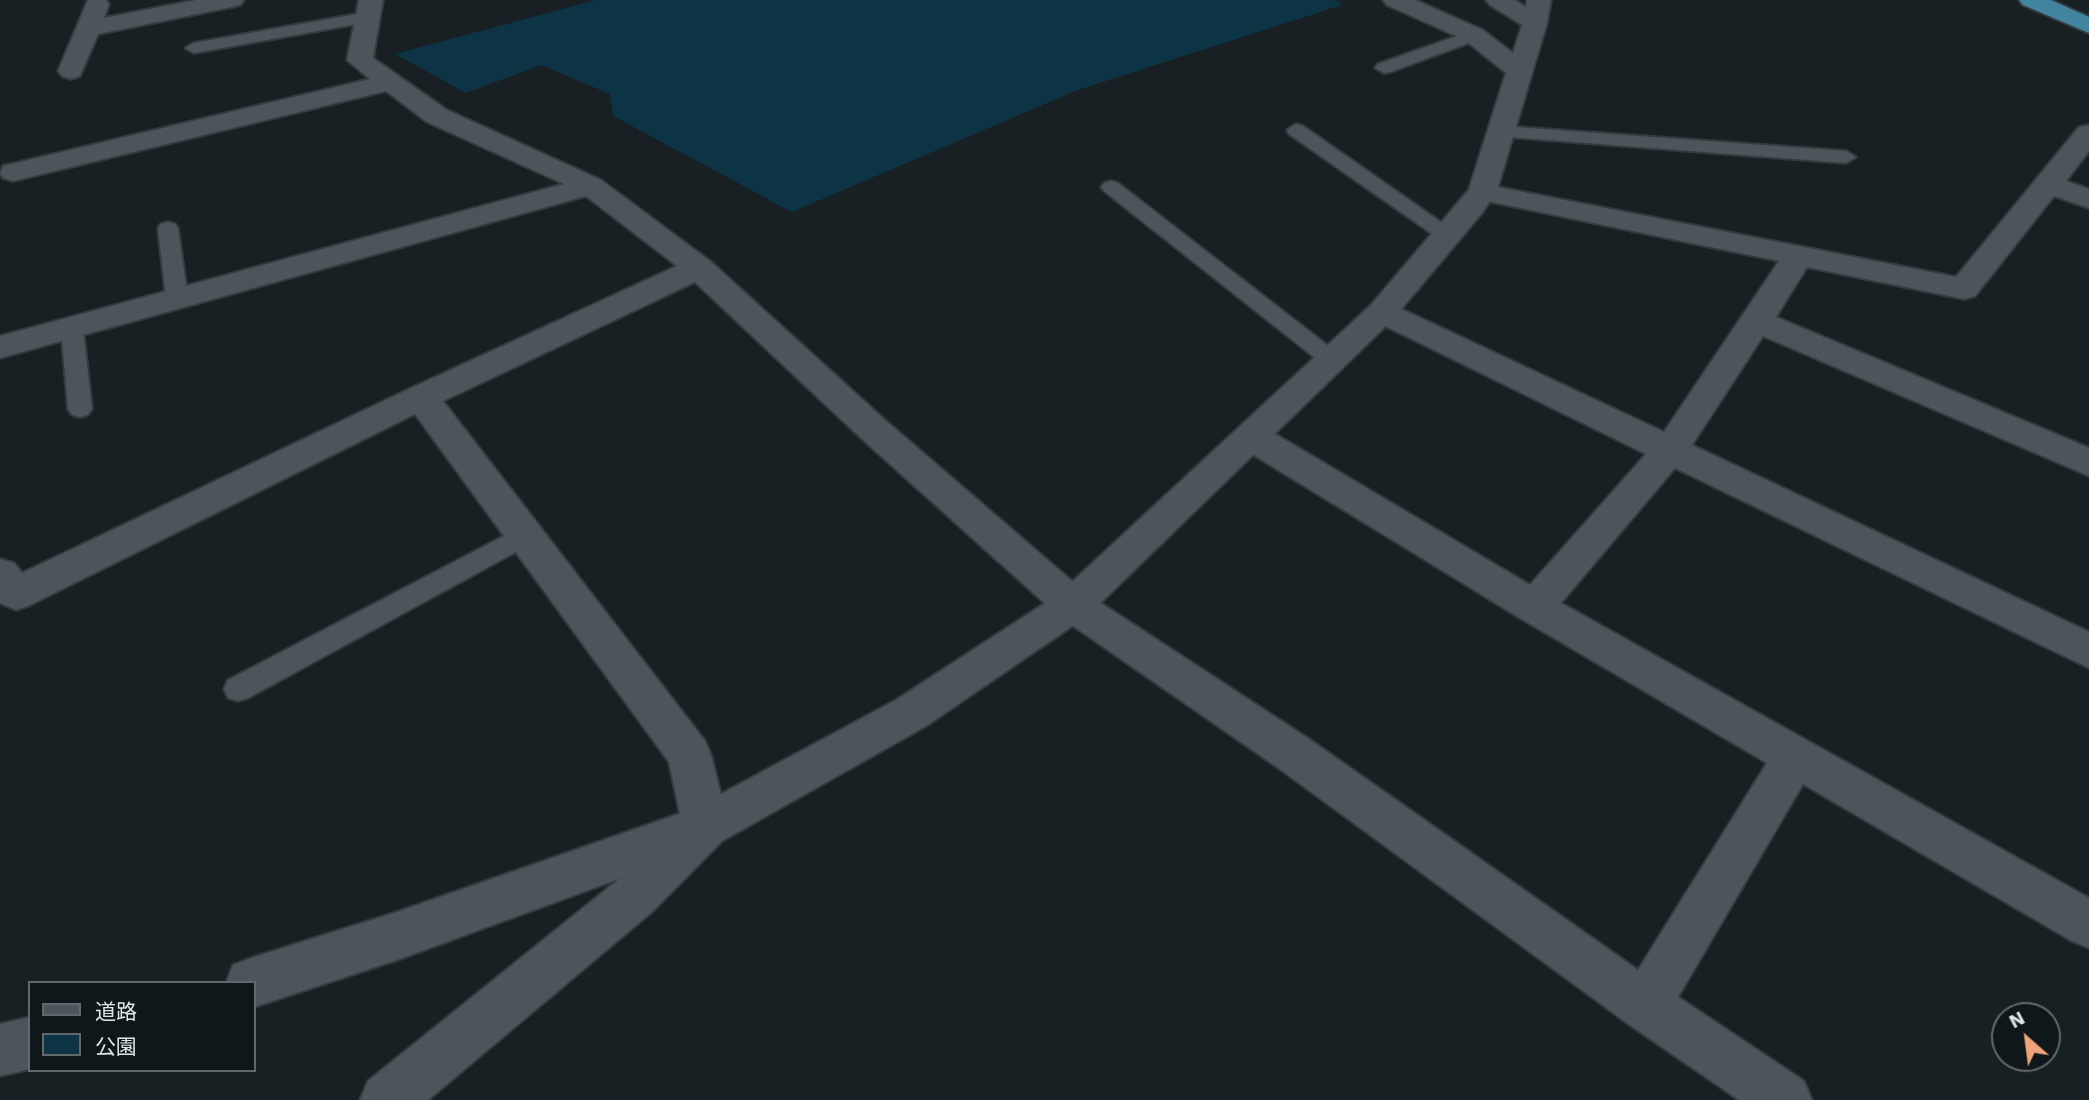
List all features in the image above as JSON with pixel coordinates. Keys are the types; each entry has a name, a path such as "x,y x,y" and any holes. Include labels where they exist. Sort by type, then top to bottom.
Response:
{"highway":[{"path":"2031,0 2089,26"},
{"path":"2073,0 2089,7"}],"street":[{"path":"71,71 99,0"},
{"path":"88,29 232,0"},
{"path":"1395,0 1474,35 1518,70"},
{"path":"256,981 397,936 706,826 911,713 1073,605 1382,312 1482,192 1537,11 1498,0"},
{"path":"369,8 360,60 437,116 591,186 699,268 873,429 1073,605 1293,753 1645,1005 1785,1100"},
{"path":"13,172 391,82"},
{"path":"1482,192 1964,289 2089,133"},
{"path":"2048,184 2089,199"},
{"path":"0,347 591,186"},
{"path":"1534,607 1670,450 1798,256"},
{"path":"0,574 16,594 421,397 699,268"},
{"path":"1382,312 2089,651"},
{"path":"1757,321 2089,463"},
{"path":"421,397 689,755 706,826"},
{"path":"1252,438 1534,607 2089,924"},
{"path":"1645,1005 1795,756"},
{"path":"387,1100 636,895 706,826"},
{"path":"0,1050 28,1043"}],"lane":[{"path":"194,48 369,8"},
{"path":"1384,68 1474,35"},
{"path":"1296,130 1448,236"},
{"path":"1502,132 1846,157"},
{"path":"1111,187 1332,360"},
{"path":"168,228 177,299"},
{"path":"72,328 80,410"},
{"path":"238,689 525,535"}],"green space":[{"path":"596,0 1335,0 1342,5 1075,91 792,212 613,116 610,94 541,65 466,93 395,54"}]}
